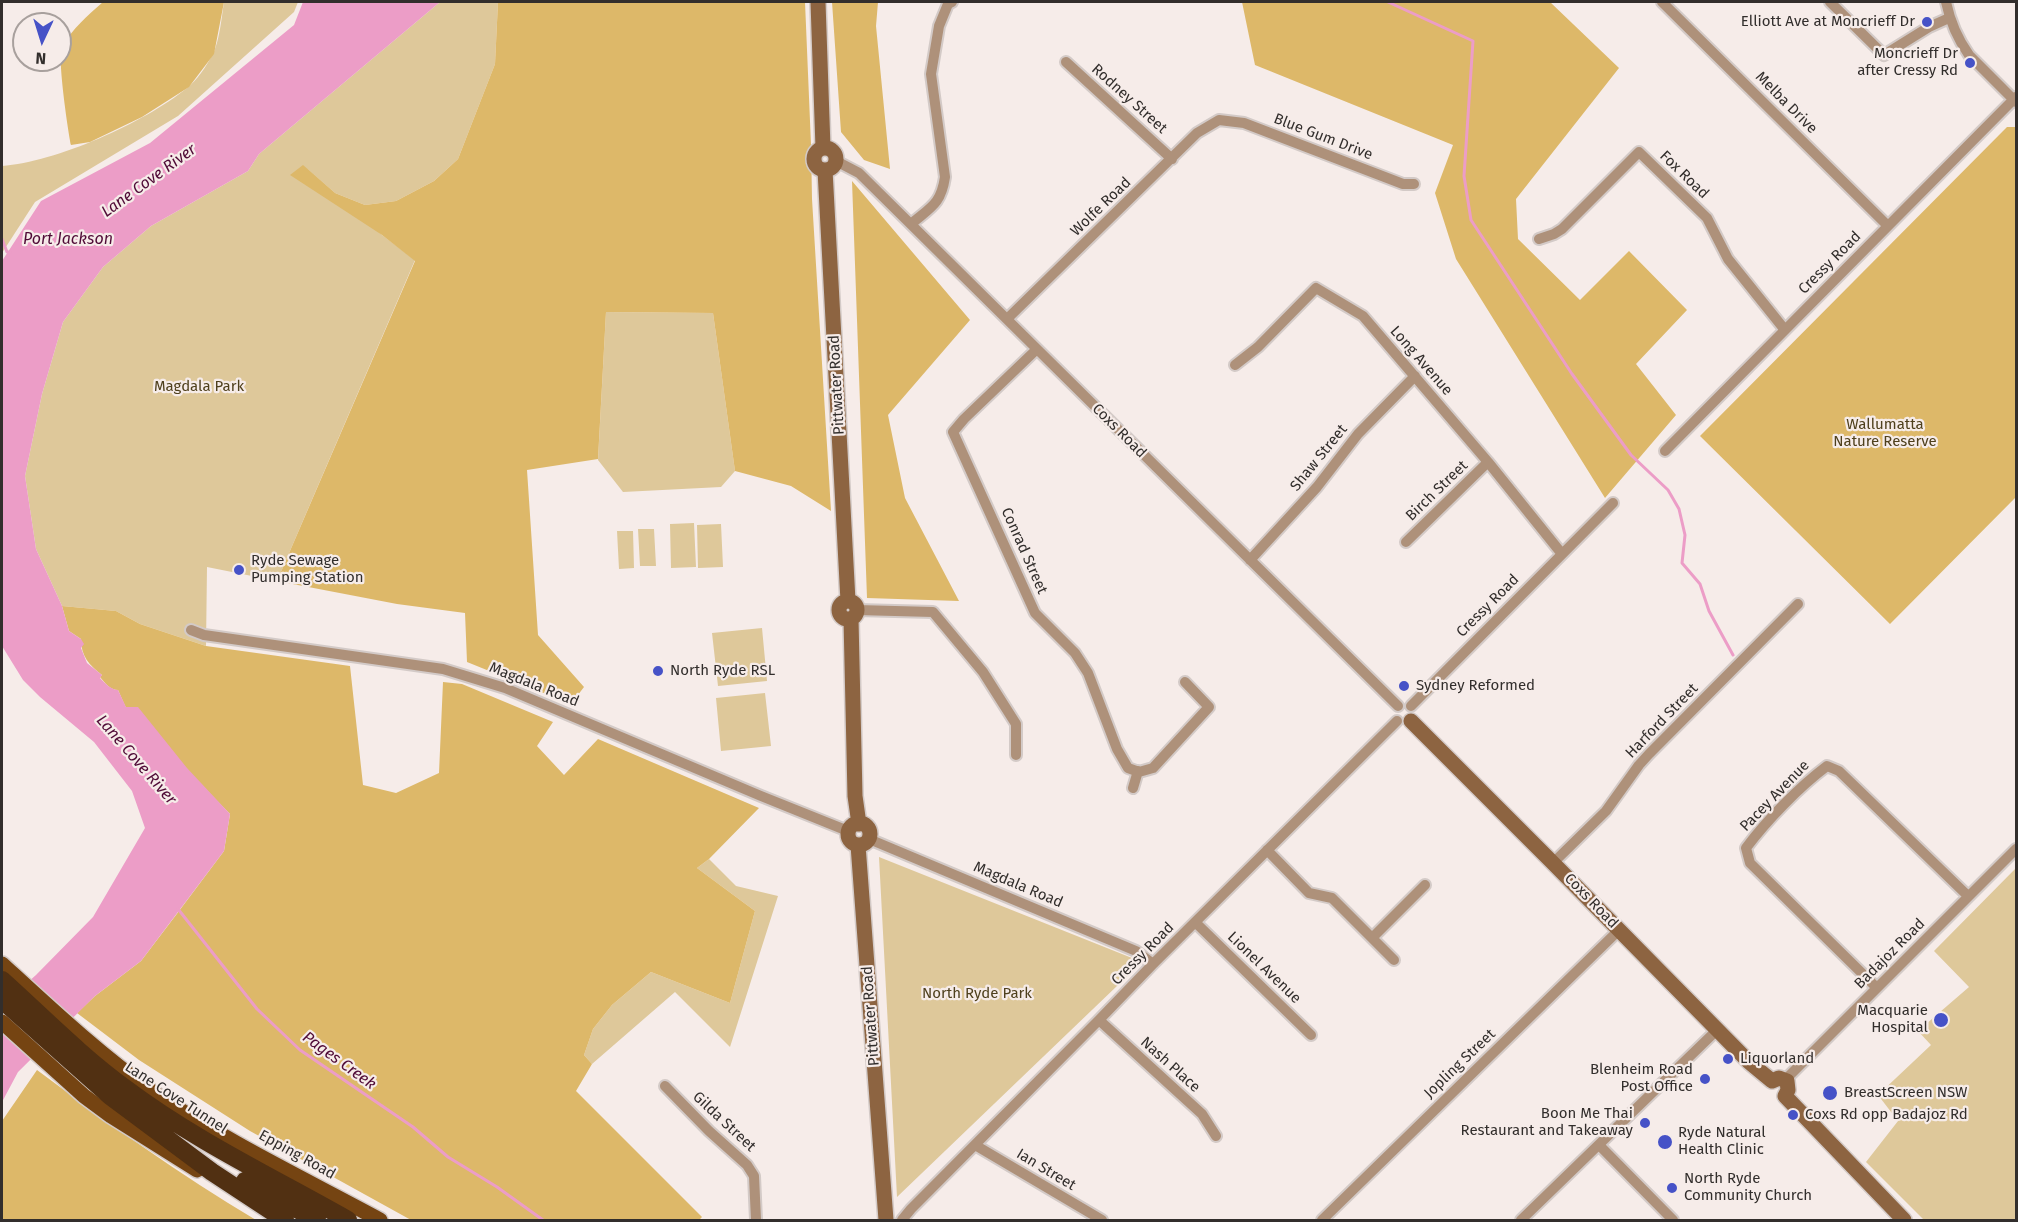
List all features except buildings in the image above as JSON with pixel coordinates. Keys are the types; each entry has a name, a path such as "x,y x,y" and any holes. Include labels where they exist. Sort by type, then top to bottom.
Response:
{"highway":[{"name":"Lane Cove Tunnel","path":"2,970 74,1046 124,1088 222,1150 348,1221"},
{"name":"Lane Cove Tunnel","path":"2,1000 74,1046 90,1080 139,1117"},
{"path":"139,1117 212,1172 285,1221"},
{"path":"139,1117 219,1166 317,1221"}],"main road":[{"name":"Pittwater Road","path":"818,2 823,148 816,152 814,161 819,168 831,165 852,610 854,827"},
{"name":"Coxs Road","path":"1406,716 1749,1062 1781,1086 1904,1221"},
{"path":"854,827 868,829 863,842"},
{"name":"Pittwater Road","path":"863,842 884,1216"},
{"path":"2,1022 59,1075 111,1116 278,1221"},
{"name":"Epping Road","path":"74,1046 132,1077 186,1113 380,1221"}],"street":[{"path":"911,224 933,206 943,193 945,177 931,74 939,26 948,4 952,2"},
{"name":"Melba Drive","path":"1662,2 1888,226"},
{"path":"1830,2 1884,55 1929,27 1949,18"},
{"path":"1946,2 1949,18 1969,55 2016,99"},
{"name":"Rodney Street","path":"1066,62 1172,159"},
{"name":"Cressy Road","path":"1665,450 2016,99"},
{"name":"Wolfe Road","path":"1007,319 1197,133 1219,120"},
{"name":"Blue Gum Drive","path":"1219,120 1244,123 1402,184 1414,184"},
{"name":"Fox Road","path":"1539,239 1562,229 1640,152 1707,218 1728,259 1785,330"},
{"name":"Coxs Road","path":"831,165 860,173 1398,706 1394,714 1406,716"},
{"name":"Long Avenue","path":"1235,366 1316,288 1363,316 1488,462 1562,554"},
{"name":"Conrad Street","path":"1037,349 953,432 1035,613 1075,653 1088,673 1117,749 1128,768 1138,771"},
{"name":"Shaw Street","path":"1250,560 1317,487 1358,434 1415,376"},
{"name":"Birch Street","path":"1406,543 1488,462"},
{"name":"Cressy Road","path":"902,1221 911,1209 1153,964 1406,716 1613,503"},
{"name":"Harford Street","path":"1553,863 1606,810 1638,765 1798,604"},
{"path":"852,610 933,612 983,672 1016,724 1016,755"},
{"name":"Magdala Road","path":"191,630 204,635 443,669 473,677 506,688 761,796 854,827"},
{"path":"1133,788 1138,771 1153,768 1209,707 1185,682"},
{"name":"Pacey Avenue","path":"1878,988 1750,863 1746,848 1751,841 1814,776 1827,766 1839,771 1968,896"},
{"name":"Magdala Road","path":"863,842 1136,951 1153,964"},
{"name":"Badajoz Road","path":"1781,1086 2016,849"},
{"path":"1267,850 1309,892 1332,898 1394,960"},
{"path":"1372,938 1425,885"},
{"name":"Lionel Avenue","path":"1196,922 1311,1035"},
{"name":"Jopling Street","path":"1322,1221 1618,930"},
{"name":"Nash Place","path":"1099,1020 1202,1114 1216,1136"},
{"path":"1521,1221 1718,1029"},
{"name":"Gilda Street","path":"665,1086 709,1131 747,1165 754,1176 756,1221"},
{"name":"Ian Street","path":"975,1144 1102,1221"},
{"path":"1599,1145 1673,1221"},
{"path":"884,1216 889,1211 900,1215 911,1209"}],"green space":[{"path":"103,2 224,2 214,54 189,87 142,117 90,142 71,145 62,72 72,72 72,32"},
{"path":"224,2 298,2 294,12 178,116 35,202 2,253 2,166 48,157 99,139 148,114 187,88 201,73 217,44"},
{"name":"Magdala Park","path":"440,2 498,2 495,64 458,159 434,181 396,201 365,205 335,193 303,165 382,235 415,260 277,581 207,567 206,646 140,624 116,611 62,606 36,549 25,476 42,394 63,322 103,267 151,226 248,171 259,154"},
{"path":"498,2 805,2 812,199 831,511 791,486 735,471 713,313 606,312 598,459 527,470 538,635 584,687 571,704 467,662 465,613 397,604 277,581 415,261 382,235 290,175 303,165 335,193 365,205 396,201 434,181 458,159 495,64"},
{"path":"832,2 878,2 876,26 890,169 864,160 841,132"},
{"path":"1242,2 1550,2 1619,68 1516,199 1518,239 1580,300 1629,251 1687,310 1636,364 1676,415 1605,498 1456,259 1435,193 1453,145 1255,65"},
{"name":"Wallumatta Nature Reserve","path":"2007,127 2016,127 2016,497 1890,624 1700,436"},
{"path":"852,181 970,320 888,415 905,498 959,601 867,598"},
{"path":"606,312 713,313 735,471 721,487 623,492 598,460"},
{"path":"694,523 696,567 671,568 670,524"},
{"path":"721,524 723,567 698,568 697,525"},
{"path":"638,529 654,529 656,566 640,566"},
{"path":"617,531 633,531 634,568 619,569"},
{"path":"62,606 116,611 140,624 206,646 350,666 363,785 396,793 439,773 443,682 462,684 553,722 537,746 564,775 598,739 759,808 709,859 697,868 755,911 730,1003 651,972 612,1005 593,1029 584,1055 592,1064 576,1091 702,1217 699,1220 411,1220 250,1131 139,1060 77,1013 95,996 141,961 224,851 230,814 126,708 118,690 110,687 100,677 102,675 84,655 81,639 69,631"},
{"path":"762,628 767,681 718,686 712,633"},
{"path":"765,693 771,746 721,751 716,698"},
{"name":"North Ryde Park","path":"879,857 1142,962 897,1197"},
{"path":"709,859 736,886 778,896 730,1047 675,992 592,1064 584,1055 593,1029 612,1005 651,972 730,1003 755,911 697,868"},
{"name":"Macquarie Hospital","path":"2016,868 2016,1220 1924,1220 1866,1162 1898,1121 1878,1095 1931,1045 1918,1031 1969,987 1934,951"},
{"path":"37,1070 145,1148 256,1220 2,1220 2,1121"}],"water":[{"name":"Port Jackson","path":"303,2 440,2 259,154 248,171 151,226 103,267 63,322 42,394 25,476 36,549 62,606 69,631 81,639 84,644 81,648 87,663 102,675 100,678 111,688 118,690 126,707 138,707 187,768 230,814 224,851 141,961 95,996 18,1072 2,1102 2,1005 36,975 93,917 145,828 132,791 94,742 23,680 2,646 2,261 41,201 150,143 294,25"}],"waterway":[{"path":"1388,2 1473,41 1464,176 1471,220 1572,374 1631,455 1668,490 1679,509 1685,535 1682,563 1700,584 1709,611 1733,655"},
{"path":"2,239 7,252 10,252"},
{"name":"Pages Creek","path":"178,909 257,1009 300,1050 413,1127 448,1157 497,1187 543,1220"}],"place":[{"name":"Elliott Ave at Moncrieff Dr","path":"1927,22"},
{"name":"Moncrieff Dr after Cressy Rd","path":"1970,63"},
{"name":"Ryde Sewage Pumping Station","path":"239,570"},
{"name":"North Ryde RSL","path":"658,671"},
{"name":"Sydney Reformed","path":"1404,686"},
{"name":"Macquarie Hospital","path":"1941,1020"},
{"name":"Liquorland","path":"1728,1059"},
{"name":"Blenheim Road Post Office","path":"1705,1079"},
{"name":"BreastScreen NSW","path":"1830,1093"},
{"name":"Coxs Rd opp Badajoz Rd","path":"1793,1115"},
{"name":"Boon Me Thai Restaurant and Takeaway","path":"1645,1123"},
{"name":"Ryde Natural Health Clinic","path":"1665,1142"},
{"name":"North Ryde Community Church","path":"1672,1188"}],"water label":[{"name":"Lane Cove River","path":"149,181"},
{"name":"Lane Cove River","path":"136,760"}]}
